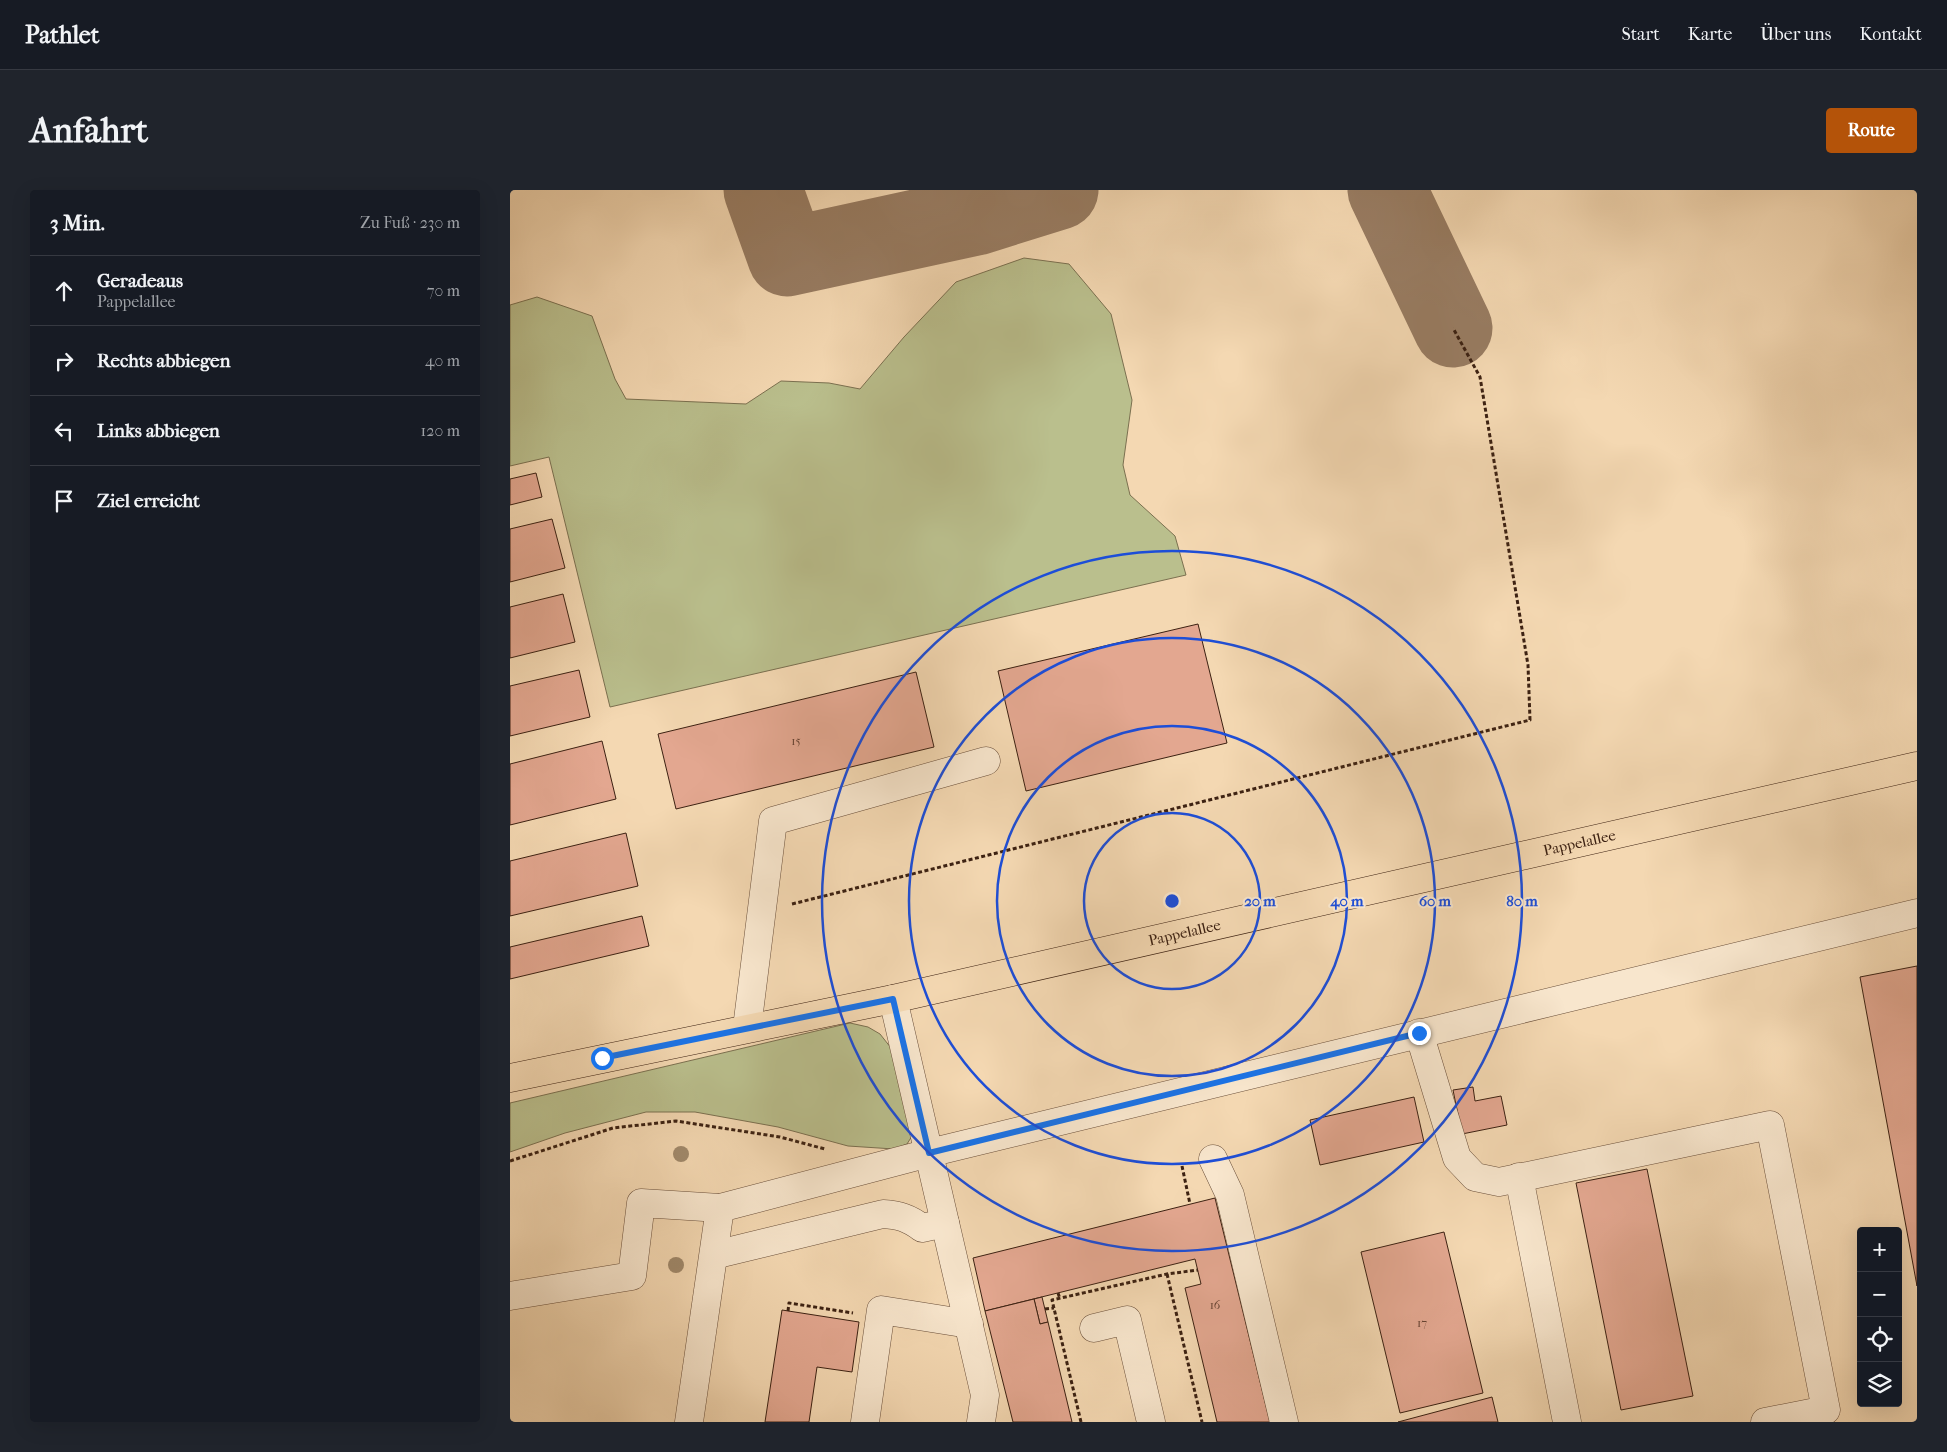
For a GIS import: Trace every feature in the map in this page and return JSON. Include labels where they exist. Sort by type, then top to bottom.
[{"type":"main road","name":"Pappelallee","points":[[510,1078],[893,999],[1917,766]]},
{"type":"lane","points":[[747,1028],[773,821],[986,761]]},
{"type":"lane","points":[[510,1296],[632,1276],[641,1203],[720,1208],[929,1153],[1917,913]]},
{"type":"lane","points":[[893,999],[985,1395],[981,1422]]},
{"type":"lane","points":[[1419,1033],[1457,1158],[1475,1177],[1499,1182],[1770,1125],[1826,1410],[1765,1422]]},
{"type":"lane","points":[[1214,1159],[1230,1194],[1284,1422]]},
{"type":"lane","points":[[1519,1177],[1567,1422]]},
{"type":"lane","points":[[689,1422],[720,1208]]},
{"type":"lane","points":[[714,1255],[883,1214],[900,1215],[912,1220],[922,1228],[945,1222]]},
{"type":"lane","points":[[865,1422],[881,1310],[969,1324]]},
{"type":"lane","points":[[1094,1328],[1127,1320],[1151,1422]]},
{"type":"path","points":[[762,911],[1530,720],[1528,665],[1480,377],[1453,328]]},
{"type":"path","points":[[510,1161],[613,1128],[676,1121],[780,1137],[831,1151],[843,1175]]},
{"type":"path","points":[[1182,1166],[1190,1204]]},
{"type":"path","points":[[1167,1274],[1202,1422]]},
{"type":"path","points":[[1058,1293],[1060,1299]]},
{"type":"path","points":[[788,1311],[789,1303],[861,1314],[881,1310]]},
{"type":"path","points":[[1045,1310],[1054,1308]]},
{"type":"green space","points":[[1024,258],[1069,264],[1111,314],[1132,400],[1123,465],[1130,495],[1175,536],[1186,575],[610,707],[549,457],[510,466],[510,305],[537,297],[592,316],[615,379],[626,399],[746,404],[781,381],[829,383],[860,389],[904,337],[956,282]]},
{"type":"green space","points":[[850,1023],[868,1027],[880,1034],[895,1053],[912,1136],[907,1144],[894,1149],[848,1146],[778,1127],[695,1112],[646,1112],[565,1133],[510,1152],[510,1103]]},
{"type":"building","points":[[536,473],[542,497],[510,505],[510,479]]},
{"type":"building","points":[[552,519],[565,568],[510,582],[510,529]]},
{"type":"building","points":[[563,594],[575,642],[510,658],[510,607]]},
{"type":"building","points":[[1198,624],[1227,743],[1026,791],[998,671]]},
{"type":"building","points":[[579,670],[590,717],[510,736],[510,686]]},
{"type":"building","points":[[916,672],[934,747],[676,809],[658,734]]},
{"type":"building","points":[[602,741],[616,799],[510,825],[510,764]]},
{"type":"building","points":[[626,833],[638,886],[510,916],[510,861]]},
{"type":"building","points":[[642,916],[649,946],[510,979],[510,947]]},
{"type":"building","points":[[1917,966],[1917,1286],[1860,977]]},
{"type":"building","points":[[1473,1087],[1475,1101],[1501,1096],[1507,1125],[1462,1134],[1453,1090]]},
{"type":"building","points":[[1414,1097],[1424,1142],[1320,1165],[1310,1120]]},
{"type":"building","points":[[1647,1169],[1693,1396],[1621,1410],[1576,1183]]},
{"type":"building","points":[[1215,1198],[1270,1422],[1217,1422],[1185,1288],[1201,1284],[1195,1259],[985,1311],[973,1258]]},
{"type":"building","points":[[1444,1232],[1483,1393],[1400,1413],[1361,1252]]},
{"type":"building","points":[[1042,1297],[1048,1322],[1040,1324],[1034,1299]]},
{"type":"building","points":[[1034,1299],[1040,1324],[1048,1322],[1072,1422],[1013,1422],[985,1311]]},
{"type":"building","points":[[782,1310],[859,1322],[852,1372],[817,1367],[809,1422],[765,1422]]},
{"type":"building","points":[[1492,1397],[1498,1422],[1398,1422]]},
{"type":"taxiway","points":[[763,190],[787,257],[976,216],[1059,190]]},
{"type":"taxiway","points":[[1387,190],[1453,328]]},
{"type":"route","points":[[602,1058],[893,999],[929,1153],[1419,1033]]}]
